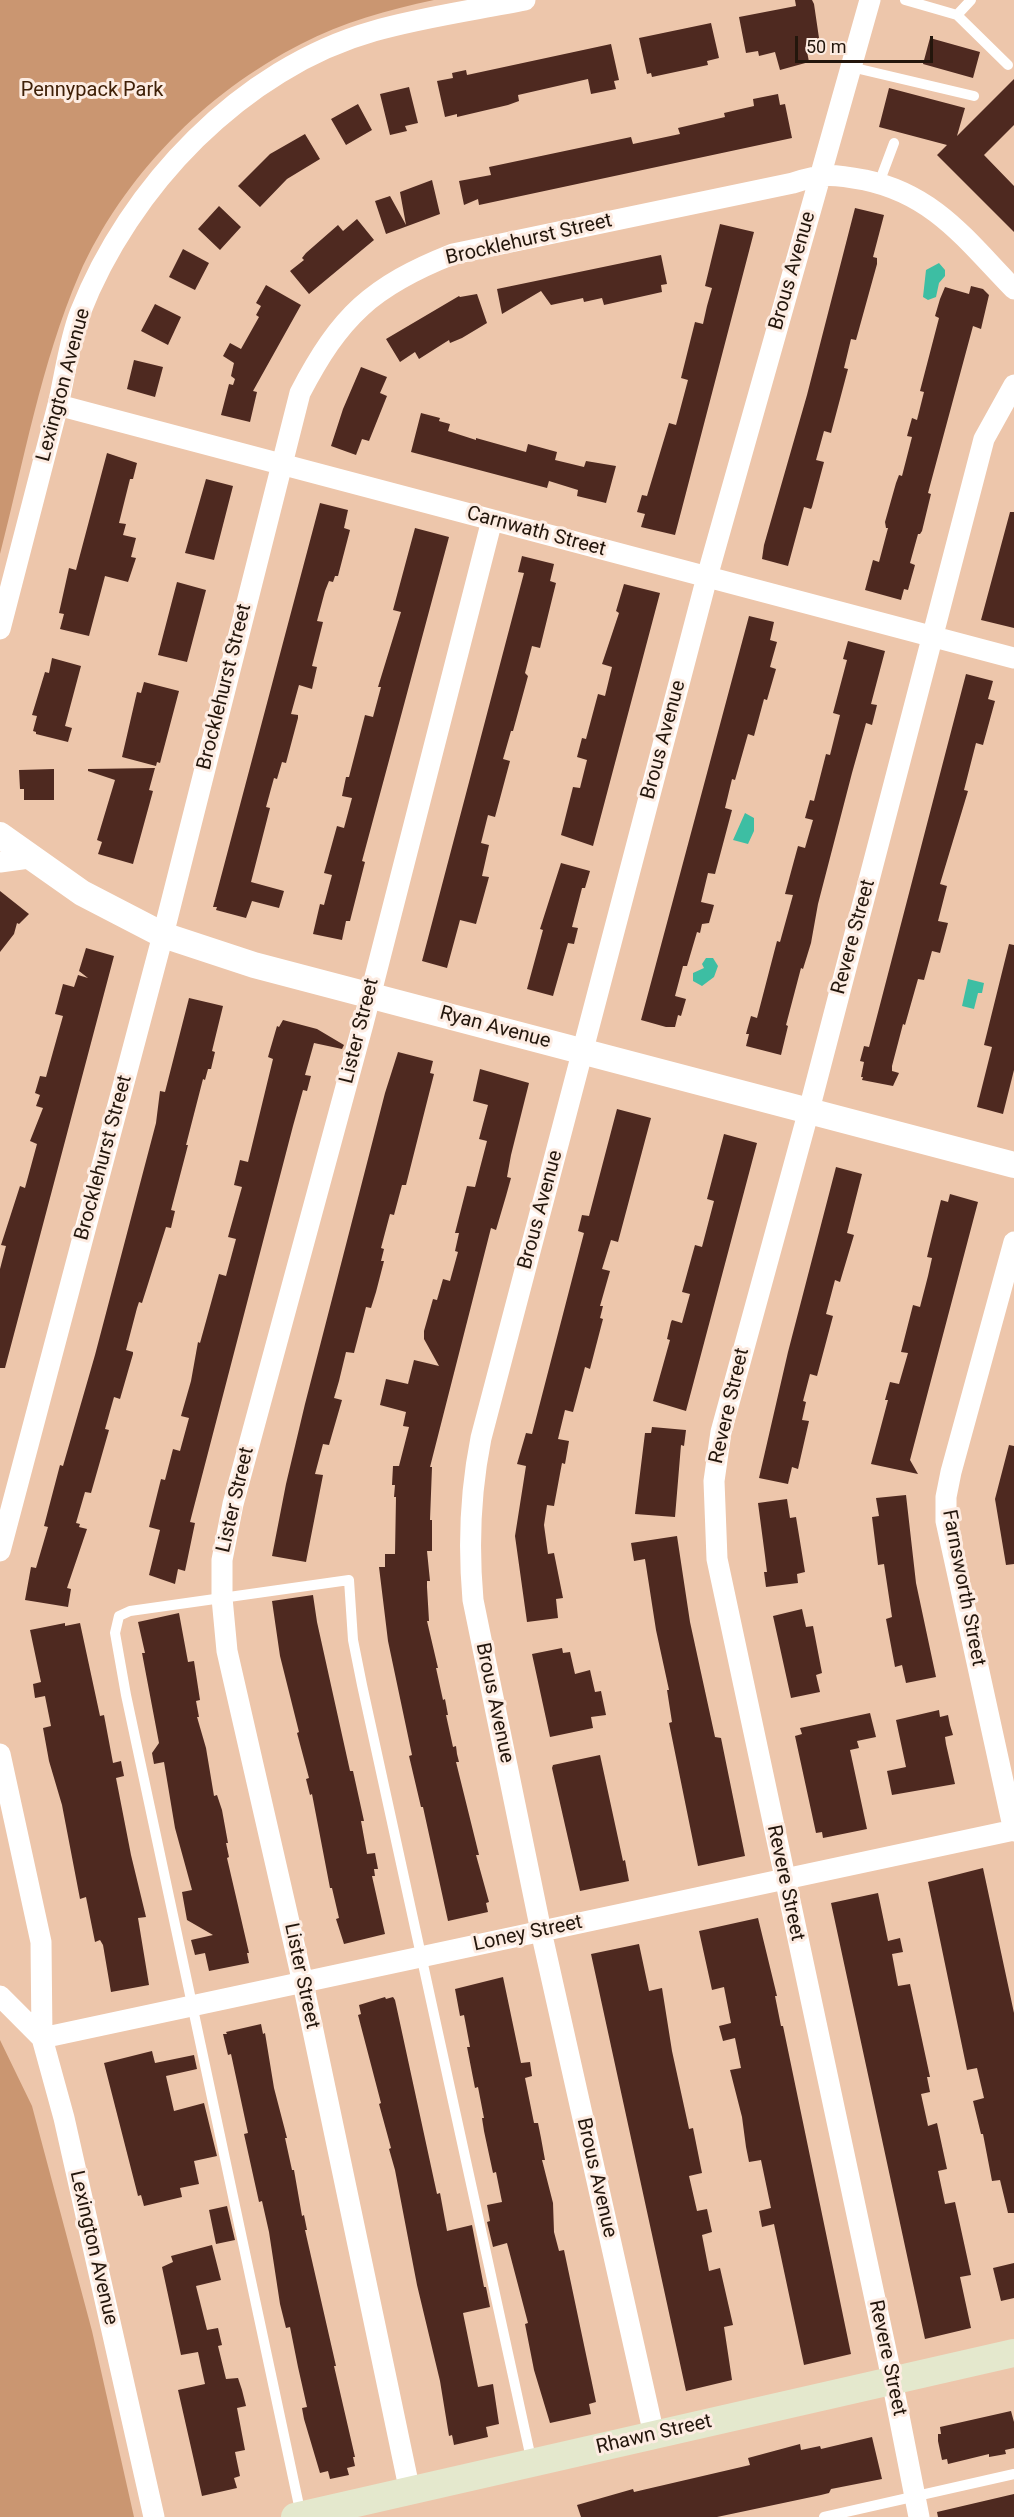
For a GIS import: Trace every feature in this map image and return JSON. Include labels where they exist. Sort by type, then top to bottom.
[{"type":"main road","name":"Rhawn Street","points":[[298,2516],[1014,2354]]},
{"type":"street","name":"Lexington Avenue","points":[[0,629],[80,314],[117,238],[150,190],[205,130],[255,88],[325,50],[374,31],[525,0]]},
{"type":"street","name":"Brous Avenue","points":[[654,2435],[541,1931],[473,1600],[469,1551],[471,1505],[481,1438],[707,577],[870,0]]},
{"type":"street","points":[[820,174],[841,175],[879,183],[914,197],[935,210],[1014,289]]},
{"type":"street","name":"Brocklehurst Street","points":[[0,1551],[163,935],[300,393],[320,355],[347,319],[382,288],[415,269],[453,254],[793,183],[820,174]]},
{"type":"street","name":"Revere Street","points":[[917,2507],[893,2381],[717,1559],[714,1481],[721,1432],[809,1110],[984,439],[1014,385]]},
{"type":"street","name":"Carnwath Street","points":[[58,405],[1014,658]]},
{"type":"street","name":"Lister Street","points":[[410,2492],[303,1983],[227,1651],[222,1598],[222,1560],[233,1503],[369,995],[492,520]]},
{"type":"street","name":"Ryan Avenue","points":[[0,835],[29,858],[82,893],[163,935],[254,965],[1014,1165]]},
{"type":"street","points":[[0,862],[29,858]]},
{"type":"street","name":"Farnsworth Street","points":[[1014,1242],[951,1472],[946,1505],[946,1521],[1014,1830]]},
{"type":"street","points":[[0,1754],[40,1942],[42,2038]]},
{"type":"street","name":"Loney Street","points":[[42,2038],[1014,1830]]},
{"type":"street","name":"Lexington Avenue","points":[[0,1996],[42,2038],[64,2118],[154,2517]]},
{"type":"lane","points":[[905,0],[957,15],[1008,65]]},
{"type":"lane","points":[[957,15],[970,0]]},
{"type":"lane","points":[[851,67],[974,96]]},
{"type":"lane","points":[[879,183],[894,143]]},
{"type":"lane","points":[[298,2516],[126,1695],[115,1633],[119,1616],[130,1611],[349,1580],[353,1640],[420,1958],[532,2463]]},
{"type":"lane","points":[[824,2517],[917,2507],[1014,2474]]},
{"type":"green space","name":"Pennypack Park","points":[[0,0],[434,0],[333,29],[266,64],[232,87],[200,113],[143,171],[97,239],[66,308],[34,413],[0,554]]},
{"type":"green space","points":[[0,2040],[32,2106],[92,2331],[134,2517],[0,2517]]},
{"type":"water","points":[[939,263],[945,270],[945,276],[939,283],[936,297],[928,300],[923,297],[926,270]]},
{"type":"water","points":[[745,813],[754,818],[754,831],[748,844],[733,840]]},
{"type":"water","points":[[706,958],[713,958],[718,966],[714,977],[702,986],[693,981],[693,973],[704,968],[702,964]]},
{"type":"water","points":[[968,979],[984,983],[982,993],[978,993],[974,1009],[962,1006]]},
{"type":"building","points":[[795,0],[812,0],[814,4],[819,38],[814,39],[815,45],[806,46],[809,62],[780,70],[775,52],[759,56],[758,51],[746,53],[739,17],[796,6]]},
{"type":"building","points":[[711,23],[719,58],[707,61],[708,65],[652,77],[651,73],[647,74],[639,38]]},
{"type":"building","points":[[930,38],[980,52],[973,78],[923,64]]},
{"type":"building","points":[[611,44],[619,80],[614,81],[616,89],[591,94],[588,79],[518,95],[519,101],[508,105],[457,117],[457,114],[445,117],[437,81],[453,78],[452,73],[466,70],[467,75]]},
{"type":"building","points":[[1014,79],[1014,125],[984,155],[1014,186],[1014,232],[937,155],[947,145],[879,127],[889,88],[965,108],[957,136]]},
{"type":"building","points":[[409,87],[418,123],[405,126],[407,131],[390,135],[380,94]]},
{"type":"building","points":[[778,94],[780,105],[785,104],[792,138],[479,205],[478,199],[464,205],[459,181],[491,175],[489,167],[631,137],[633,144],[680,134],[678,128],[725,117],[724,113],[754,106],[753,99]]},
{"type":"building","points":[[358,104],[372,130],[346,145],[331,119]]},
{"type":"building","points":[[305,134],[320,159],[287,179],[260,207],[238,186],[270,154]]},
{"type":"building","points":[[432,180],[440,214],[386,234],[375,201],[390,196],[406,225],[400,192]]},
{"type":"building","points":[[219,206],[241,227],[220,250],[198,229]]},
{"type":"building","points":[[855,208],[884,215],[873,257],[877,258],[877,264],[856,340],[851,339],[844,368],[848,369],[831,433],[824,431],[816,460],[824,462],[812,507],[811,509],[804,507],[788,566],[762,559],[764,545],[807,395]]},
{"type":"building","points":[[357,219],[374,240],[309,294],[290,271],[304,260],[302,258],[306,253],[338,225],[343,231]]},
{"type":"building","points":[[720,224],[754,232],[675,535],[641,527],[645,514],[637,512],[642,495],[647,496],[669,423],[676,425],[688,380],[681,378],[695,322],[703,324],[712,288],[705,286]]},
{"type":"building","points":[[183,249],[209,263],[195,290],[169,277]]},
{"type":"building","points":[[661,255],[667,284],[661,285],[662,292],[604,305],[602,298],[584,302],[583,298],[551,305],[541,291],[502,314],[497,289]]},
{"type":"building","points":[[266,285],[301,305],[253,391],[257,392],[250,422],[221,415],[229,384],[233,385],[235,379],[231,376],[234,363],[223,356],[230,343],[241,349],[259,317],[256,315],[261,306],[256,303]]},
{"type":"building","points":[[971,286],[983,289],[989,295],[981,329],[973,326],[928,493],[931,494],[922,531],[918,534],[910,563],[915,565],[908,590],[904,589],[901,600],[865,590],[873,560],[879,562],[888,528],[885,522],[896,483],[899,475],[902,476],[912,437],[907,436],[912,418],[917,420],[924,392],[920,391],[939,318],[935,316],[940,299],[945,287],[969,294]]},
{"type":"building","points":[[477,294],[487,323],[462,338],[450,343],[449,340],[419,359],[415,352],[400,362],[386,339],[459,296]]},
{"type":"building","points":[[155,304],[181,317],[168,345],[141,331]]},
{"type":"building","points":[[134,360],[163,367],[155,397],[127,389]]},
{"type":"building","points":[[361,367],[387,377],[380,393],[387,396],[369,441],[362,439],[356,455],[331,446],[343,409]]},
{"type":"building","points":[[421,413],[440,418],[439,421],[450,424],[448,431],[476,440],[476,438],[526,452],[528,444],[557,452],[555,460],[584,467],[586,461],[616,466],[606,503],[577,496],[578,490],[549,481],[547,488],[411,452]]},
{"type":"building","points":[[107,453],[137,463],[133,479],[130,479],[119,523],[126,524],[123,535],[136,538],[131,557],[136,558],[128,582],[105,576],[89,636],[60,629],[64,614],[59,613],[69,568],[76,570]]},
{"type":"building","points":[[206,479],[233,486],[214,560],[185,553]]},
{"type":"building","points":[[320,503],[348,510],[344,528],[350,530],[338,576],[335,576],[333,582],[329,581],[325,591],[317,621],[323,622],[312,666],[317,667],[312,689],[299,685],[291,714],[298,715],[298,718],[286,763],[282,762],[277,779],[274,778],[266,807],[270,808],[251,882],[284,891],[279,908],[252,901],[246,918],[216,910],[217,907],[213,907]]},
{"type":"building","points":[[1010,512],[1014,512],[1014,628],[981,620]]},
{"type":"building","points":[[415,528],[449,537],[362,861],[365,862],[350,921],[346,921],[342,940],[313,934],[320,904],[324,905],[332,875],[324,873],[337,826],[344,828],[352,798],[342,796],[346,777],[349,777],[365,715],[373,717],[381,687],[378,687],[401,612],[393,610]]},
{"type":"building","points":[[522,556],[554,564],[550,581],[556,583],[540,648],[532,646],[525,673],[528,676],[503,759],[510,761],[495,817],[488,815],[481,843],[489,845],[482,876],[489,877],[476,924],[460,920],[447,968],[422,961],[524,573],[518,572]]},
{"type":"building","points":[[177,582],[206,590],[187,662],[158,655]]},
{"type":"building","points":[[624,584],[660,593],[593,846],[561,835],[573,787],[580,788],[587,760],[577,757],[582,738],[586,739],[598,694],[605,696],[612,667],[602,664],[619,613],[616,611]]},
{"type":"building","points":[[749,616],[774,622],[770,640],[777,642],[770,667],[776,669],[767,700],[764,699],[754,736],[748,734],[735,780],[732,779],[725,808],[732,810],[715,874],[708,873],[701,902],[714,905],[709,923],[702,924],[700,933],[697,932],[687,966],[683,966],[675,996],[686,999],[681,1016],[678,1015],[675,1027],[666,1027],[641,1020]]},
{"type":"building","points":[[848,641],[885,651],[871,704],[877,705],[872,725],[866,723],[852,773],[818,904],[811,943],[803,969],[801,968],[786,1025],[788,1026],[781,1055],[746,1046],[749,1034],[746,1034],[751,1016],[757,1018],[777,941],[780,942],[793,895],[785,894],[798,846],[805,848],[813,820],[805,818],[810,800],[814,801],[826,754],[830,755],[840,715],[833,713],[847,660],[843,659]]},
{"type":"building","points":[[52,658],[81,666],[65,726],[72,728],[68,742],[36,734],[33,731],[37,716],[32,715],[45,672],[49,673]]},
{"type":"building","points":[[966,674],[993,681],[988,699],[995,701],[983,745],[976,743],[964,790],[968,791],[940,884],[947,886],[938,921],[948,923],[940,953],[932,951],[924,980],[918,979],[892,1066],[892,1071],[899,1073],[893,1086],[862,1080],[864,1062],[860,1061],[864,1046],[869,1047]]},
{"type":"building","points":[[144,682],[179,691],[160,763],[157,762],[156,766],[122,757],[137,692],[141,693]]},
{"type":"building","points":[[155,768],[149,790],[153,791],[133,864],[98,854],[102,842],[97,840],[115,780],[88,771],[88,769]]},
{"type":"building","points":[[54,769],[54,800],[24,800],[24,789],[20,789],[19,770]]},
{"type":"building","points":[[561,863],[590,871],[585,888],[582,888],[572,927],[578,928],[574,944],[568,943],[553,996],[527,989],[543,930],[540,929]]},
{"type":"building","points":[[0,891],[29,914],[19,924],[17,923],[14,934],[0,952]]},
{"type":"building","points":[[1009,944],[1014,945],[1014,1070],[1003,1114],[977,1107],[992,1047],[984,1045]]},
{"type":"building","points":[[86,948],[114,956],[5,1368],[0,1368],[0,1269],[6,1246],[1,1245],[20,1186],[25,1188],[37,1144],[30,1141],[43,1108],[36,1106],[40,1095],[35,1093],[40,1076],[46,1077],[63,1016],[55,1014],[63,984],[74,987],[78,975],[88,978],[79,971]]},
{"type":"building","points":[[189,998],[223,1006],[212,1051],[215,1052],[211,1069],[208,1069],[205,1080],[203,1079],[186,1145],[188,1145],[171,1210],[175,1211],[171,1228],[166,1227],[142,1303],[139,1302],[137,1308],[126,1350],[133,1354],[120,1399],[114,1397],[105,1429],[109,1430],[91,1493],[85,1492],[76,1523],[80,1524],[79,1527],[87,1529],[67,1588],[71,1589],[68,1607],[25,1600],[31,1567],[36,1568],[48,1527],[44,1526],[60,1465],[63,1466],[95,1355],[156,1123],[160,1091],[165,1092]]},
{"type":"building","points":[[283,1020],[317,1029],[344,1045],[342,1049],[314,1043],[305,1075],[311,1076],[307,1091],[303,1090],[293,1126],[190,1522],[195,1523],[185,1571],[178,1569],[175,1584],[149,1575],[160,1530],[149,1527],[161,1479],[165,1480],[173,1449],[180,1451],[189,1418],[181,1416],[191,1381],[198,1342],[200,1343],[219,1274],[226,1276],[236,1239],[228,1237],[242,1187],[234,1185],[240,1160],[248,1162],[273,1059],[268,1057],[277,1026],[279,1027]]},
{"type":"building","points":[[398,1052],[433,1061],[430,1073],[434,1074],[406,1185],[402,1185],[394,1215],[390,1214],[381,1248],[384,1249],[381,1261],[384,1261],[371,1308],[366,1307],[354,1353],[346,1352],[334,1398],[342,1400],[329,1445],[323,1444],[315,1474],[323,1475],[306,1562],[272,1556],[305,1404],[385,1093]]},
{"type":"building","points":[[480,1069],[529,1083],[511,1155],[507,1177],[511,1178],[496,1230],[491,1228],[430,1467],[432,1467],[430,1520],[432,1520],[432,1551],[427,1551],[430,1581],[427,1581],[429,1621],[427,1621],[443,1700],[445,1699],[453,1747],[456,1746],[459,1762],[456,1762],[479,1855],[476,1855],[489,1902],[486,1903],[488,1912],[448,1921],[423,1807],[421,1807],[409,1756],[412,1755],[388,1641],[379,1567],[385,1567],[385,1554],[395,1554],[396,1497],[394,1497],[395,1485],[392,1485],[393,1466],[399,1466],[409,1427],[403,1426],[406,1412],[380,1405],[386,1379],[408,1384],[414,1360],[439,1366],[424,1339],[424,1331],[433,1299],[437,1300],[443,1279],[450,1281],[458,1252],[455,1251],[459,1233],[455,1233],[467,1186],[475,1187],[487,1141],[479,1139],[488,1105],[473,1101]]},
{"type":"building","points":[[617,1109],[651,1118],[618,1242],[611,1240],[602,1269],[610,1271],[600,1306],[603,1306],[600,1318],[603,1319],[590,1369],[585,1367],[573,1412],[565,1410],[558,1439],[569,1441],[565,1464],[562,1463],[554,1506],[547,1505],[544,1525],[548,1554],[554,1553],[563,1598],[556,1599],[558,1618],[527,1622],[515,1536],[526,1466],[517,1464],[526,1433],[532,1434],[584,1233],[578,1231],[582,1215],[589,1216]]},
{"type":"building","points":[[724,1134],[757,1143],[686,1411],[653,1401],[670,1340],[667,1339],[671,1322],[672,1320],[682,1323],[690,1294],[682,1292],[695,1245],[702,1247],[714,1201],[707,1199]]},
{"type":"building","points":[[836,1167],[862,1174],[847,1233],[854,1235],[840,1282],[835,1280],[826,1314],[833,1316],[817,1376],[810,1374],[803,1401],[806,1402],[802,1420],[809,1421],[798,1469],[792,1467],[788,1484],[759,1478],[788,1352]]},
{"type":"building","points":[[950,1194],[978,1202],[910,1460],[918,1474],[871,1464],[888,1400],[885,1400],[890,1382],[899,1384],[908,1353],[901,1352],[913,1305],[920,1307],[932,1258],[927,1257],[941,1200],[948,1202]]},
{"type":"building","points":[[652,1427],[686,1430],[684,1446],[681,1445],[675,1517],[635,1514],[645,1433],[651,1433]]},
{"type":"building","points":[[1009,1445],[1014,1446],[1014,1564],[1006,1565],[995,1499]]},
{"type":"building","points":[[906,1495],[916,1583],[936,1677],[906,1683],[902,1665],[895,1667],[886,1619],[892,1617],[884,1564],[878,1565],[872,1517],[879,1516],[876,1498]]},
{"type":"building","points":[[787,1499],[790,1518],[796,1517],[805,1572],[797,1574],[798,1583],[766,1587],[764,1572],[767,1572],[758,1503]]},
{"type":"building","points":[[677,1536],[690,1622],[715,1737],[721,1738],[745,1856],[698,1866],[669,1723],[672,1722],[667,1690],[669,1690],[656,1630],[645,1559],[634,1561],[631,1543]]},
{"type":"building","points":[[313,1595],[350,1771],[353,1771],[364,1821],[361,1821],[367,1854],[375,1853],[378,1869],[374,1869],[375,1876],[372,1876],[385,1934],[344,1944],[336,1919],[339,1918],[332,1888],[330,1888],[312,1794],[310,1795],[306,1779],[309,1778],[280,1656],[272,1601]]},
{"type":"building","points":[[802,1609],[806,1627],[813,1626],[822,1673],[816,1675],[820,1692],[791,1698],[773,1616]]},
{"type":"building","points":[[179,1613],[188,1662],[194,1661],[200,1700],[196,1701],[199,1717],[197,1717],[206,1748],[214,1796],[217,1795],[222,1810],[228,1843],[226,1843],[229,1857],[227,1858],[249,1953],[247,1953],[249,1963],[209,1971],[205,1953],[195,1955],[191,1940],[213,1935],[187,1920],[182,1892],[192,1890],[175,1828],[164,1762],[154,1764],[152,1753],[159,1743],[138,1622]]},
{"type":"building","points":[[65,1623],[65,1626],[80,1623],[100,1716],[104,1715],[113,1763],[121,1761],[124,1776],[116,1778],[146,1917],[138,1918],[149,1985],[111,1992],[103,1945],[100,1940],[95,1942],[86,1897],[80,1899],[62,1805],[49,1761],[43,1728],[51,1726],[45,1696],[35,1698],[33,1684],[41,1682],[30,1630]]},
{"type":"building","points":[[562,1648],[563,1653],[570,1652],[575,1674],[590,1670],[595,1692],[601,1691],[606,1715],[591,1717],[593,1728],[550,1737],[532,1654]]},
{"type":"building","points":[[939,1710],[940,1717],[948,1715],[953,1735],[945,1737],[955,1784],[892,1795],[887,1771],[906,1767],[896,1720]]},
{"type":"building","points":[[870,1713],[876,1737],[857,1741],[859,1748],[850,1750],[867,1829],[823,1838],[822,1832],[816,1833],[795,1736],[802,1734],[800,1728]]},
{"type":"building","points":[[600,1755],[629,1881],[580,1891],[552,1768],[553,1765]]},
{"type":"building","points":[[983,1868],[1014,2013],[1014,2213],[1008,2213],[1000,2180],[992,2181],[983,2134],[981,2134],[973,2101],[984,2098],[977,2068],[967,2070],[928,1882]]},
{"type":"building","points":[[878,1893],[888,1941],[900,1938],[903,1952],[892,1954],[898,1986],[910,1984],[930,2077],[927,2077],[930,2092],[921,2094],[928,2126],[937,2123],[947,2169],[938,2171],[945,2204],[955,2202],[971,2275],[960,2277],[971,2328],[925,2339],[831,1903]]},
{"type":"building","points":[[758,1918],[777,1996],[775,1996],[781,2026],[783,2026],[851,2354],[804,2365],[774,2224],[762,2227],[759,2211],[771,2208],[761,2160],[749,2162],[742,2117],[730,2070],[741,2068],[735,2038],[723,2041],[719,2026],[731,2023],[724,1987],[712,1990],[699,1931]]},
{"type":"building","points":[[639,1944],[649,1991],[662,1988],[672,2051],[689,2129],[693,2128],[702,2173],[689,2176],[697,2211],[707,2209],[712,2232],[702,2235],[709,2271],[720,2268],[733,2325],[724,2327],[732,2380],[686,2391],[591,1954]]},
{"type":"building","points":[[503,1977],[521,2063],[530,2062],[532,2076],[525,2078],[534,2123],[538,2123],[541,2138],[545,2160],[542,2160],[553,2203],[554,2232],[559,2251],[564,2250],[596,2402],[589,2404],[591,2414],[550,2423],[534,2370],[525,2324],[528,2323],[507,2243],[493,2247],[487,2222],[490,2221],[487,2205],[502,2202],[484,2131],[478,2087],[475,2088],[467,2047],[470,2047],[464,2015],[460,2016],[455,1989]]},
{"type":"building","points":[[385,1997],[386,1999],[393,1997],[395,2000],[447,2231],[472,2225],[490,2307],[463,2313],[478,2387],[493,2384],[499,2424],[486,2427],[488,2437],[454,2445],[452,2435],[449,2436],[440,2381],[417,2285],[389,2149],[391,2148],[379,2104],[381,2103],[358,2015],[361,2014],[359,2005]]},
{"type":"building","points":[[261,2024],[263,2034],[265,2033],[274,2088],[287,2138],[285,2138],[292,2170],[294,2170],[302,2216],[304,2215],[307,2230],[305,2230],[355,2457],[353,2457],[355,2466],[347,2468],[349,2475],[330,2479],[328,2471],[320,2473],[304,2419],[302,2408],[307,2407],[290,2327],[286,2328],[280,2304],[269,2232],[262,2201],[259,2202],[244,2134],[248,2133],[231,2054],[228,2055],[223,2034]]},
{"type":"building","points":[[152,2051],[155,2063],[194,2055],[197,2069],[166,2076],[174,2111],[204,2103],[217,2156],[194,2161],[199,2184],[180,2188],[182,2197],[144,2206],[141,2195],[138,2196],[104,2063]]},
{"type":"building","points":[[227,2206],[235,2240],[216,2244],[209,2210]]},
{"type":"building","points":[[212,2245],[221,2280],[196,2286],[207,2330],[218,2328],[222,2345],[218,2346],[226,2379],[238,2378],[242,2390],[246,2406],[237,2408],[245,2450],[235,2452],[240,2476],[234,2478],[237,2488],[202,2496],[178,2390],[205,2384],[198,2352],[181,2355],[162,2267],[173,2262],[171,2256]]},
{"type":"building","points":[[1014,2263],[1014,2298],[1001,2301],[993,2268]]},
{"type":"building","points":[[1011,2411],[1014,2422],[1014,2448],[1005,2450],[1006,2454],[989,2457],[989,2454],[948,2464],[947,2459],[942,2460],[938,2441],[938,2434],[941,2434],[940,2427]]},
{"type":"building","points":[[872,2437],[882,2479],[831,2489],[829,2493],[821,2495],[717,2517],[581,2517],[577,2505],[633,2489],[634,2492],[750,2465],[748,2458],[800,2444],[801,2450],[820,2446],[821,2449]]},
{"type":"building","points":[[1014,2494],[1014,2517],[938,2517],[937,2512]]}]
